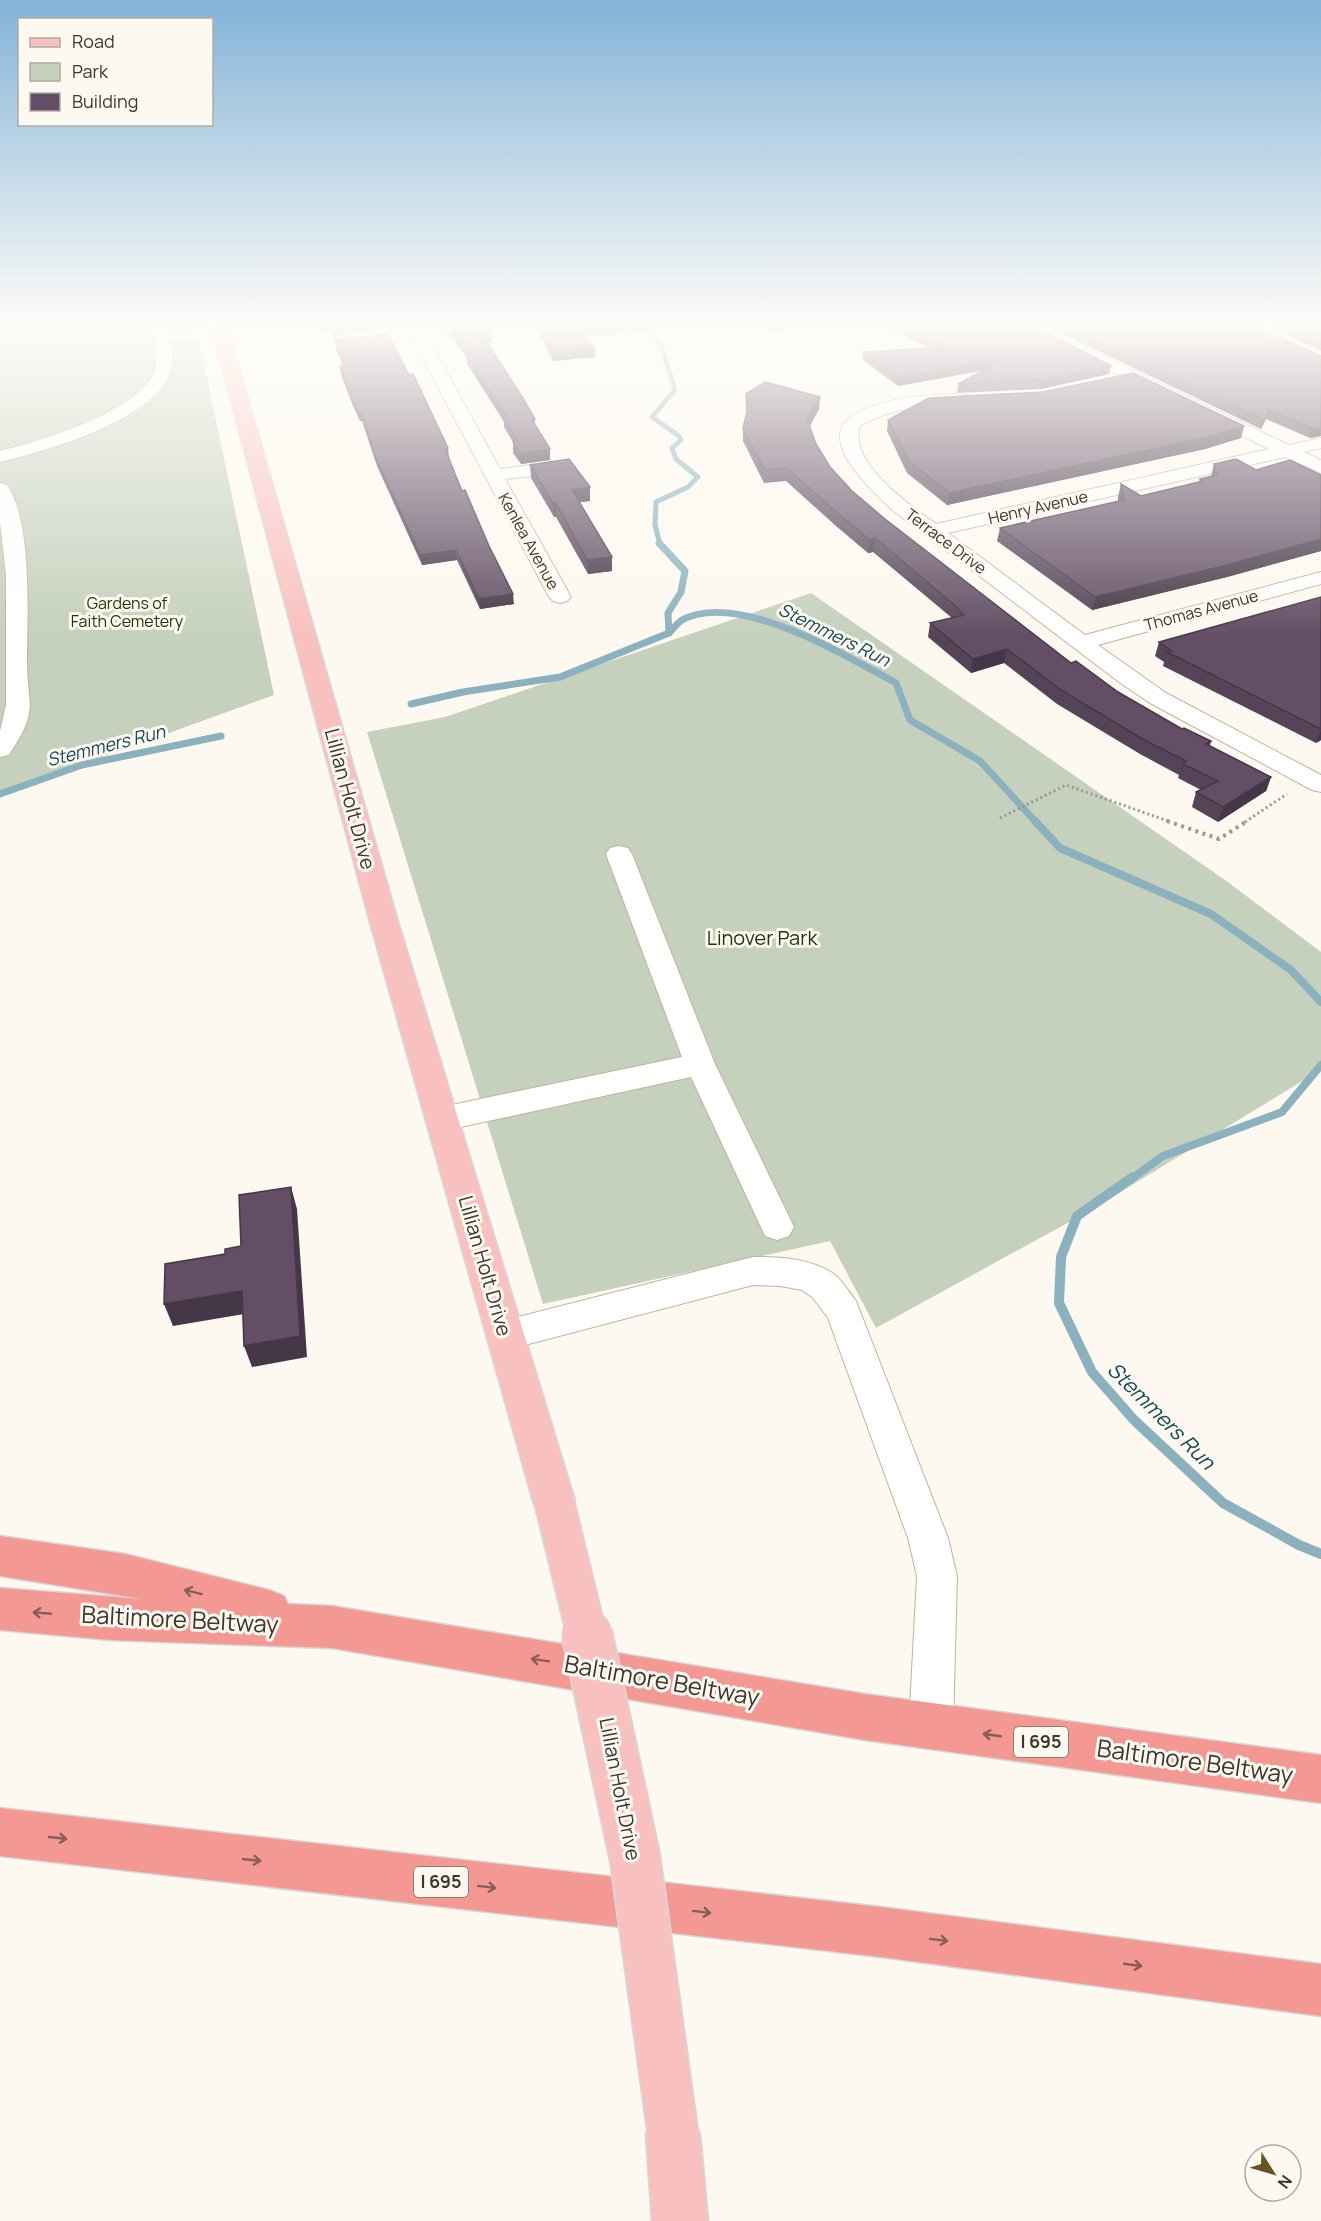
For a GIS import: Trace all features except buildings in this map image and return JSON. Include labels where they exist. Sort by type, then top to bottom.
[{"type":"highway","points":[[0,1556],[125,1574],[332,1627]]},
{"type":"highway","name":"Baltimore Beltway","points":[[0,1610],[111,1619],[332,1627],[931,1727],[1321,1779]]},
{"type":"highway","name":"I 695","points":[[0,1832],[881,1932],[1321,1990]]},
{"type":"main road","name":"Lillian Holt Drive","points":[[247,430],[384,922],[554,1501],[593,1660],[628,1820],[646,1927],[673,2134],[680,2221]]},
{"type":"street","points":[[0,457],[32,449],[85,430]]},
{"type":"street","name":"Kenlea Avenue","points":[[469,430],[560,597]]},
{"type":"street","name":"Terrace Drive","points":[[848,430],[851,446],[873,480],[931,531],[1158,698],[1316,782]]},
{"type":"street","points":[[1243,430],[1321,467]]},
{"type":"street","name":"Henry Avenue","points":[[931,531],[1321,442]]},
{"type":"street","points":[[494,475],[551,468]]},
{"type":"street","points":[[0,489],[9,513],[12,535],[16,597],[17,717],[9,738],[0,750]]},
{"type":"street","name":"Thomas Avenue","points":[[1082,642],[1321,578]]},
{"type":"street","points":[[619,854],[700,1064],[777,1227]]},
{"type":"street","points":[[442,1119],[700,1064]]},
{"type":"street","points":[[506,1335],[753,1271],[787,1272],[823,1286],[843,1311],[928,1538],[936,1576],[931,1727]]},
{"type":"path","points":[[1000,818],[1066,785],[1219,839],[1316,782]]},
{"type":"green space","name":"Gardens of Faith Cemetery","points":[[0,430],[218,430],[274,695],[0,794]]},
{"type":"green space","name":"Linover Park","points":[[811,593],[1225,880],[1321,952],[1321,1065],[1317,1072],[1091,1210],[876,1328],[830,1241],[543,1304],[367,732],[445,717]]},
{"type":"waterway","points":[[660,544],[655,525],[656,502],[688,487],[698,477],[676,459],[672,448],[681,440],[670,430]]},
{"type":"waterway","points":[[659,543],[685,571],[681,592],[668,613],[669,633]]},
{"type":"waterway","name":"Stemmers Run","points":[[669,633],[682,620],[705,613],[732,613],[791,630],[821,643],[896,683],[910,720],[980,761],[1036,822]]},
{"type":"waterway","name":"Stemmers Run","points":[[411,704],[463,692],[560,677],[669,633]]},
{"type":"waterway","name":"Stemmers Run","points":[[0,794],[82,765],[221,736]]},
{"type":"waterway","name":"Stemmers Run","points":[[1035,821],[1060,848],[1211,914],[1291,970],[1321,1002]]},
{"type":"waterway","name":"Stemmers Run","points":[[1131,1179],[1163,1156],[1282,1112],[1321,1065]]},
{"type":"waterway","name":"Stemmers Run","points":[[1133,1177],[1077,1216],[1061,1257],[1059,1303],[1092,1372],[1134,1420],[1223,1503],[1299,1545],[1321,1554]]}]
